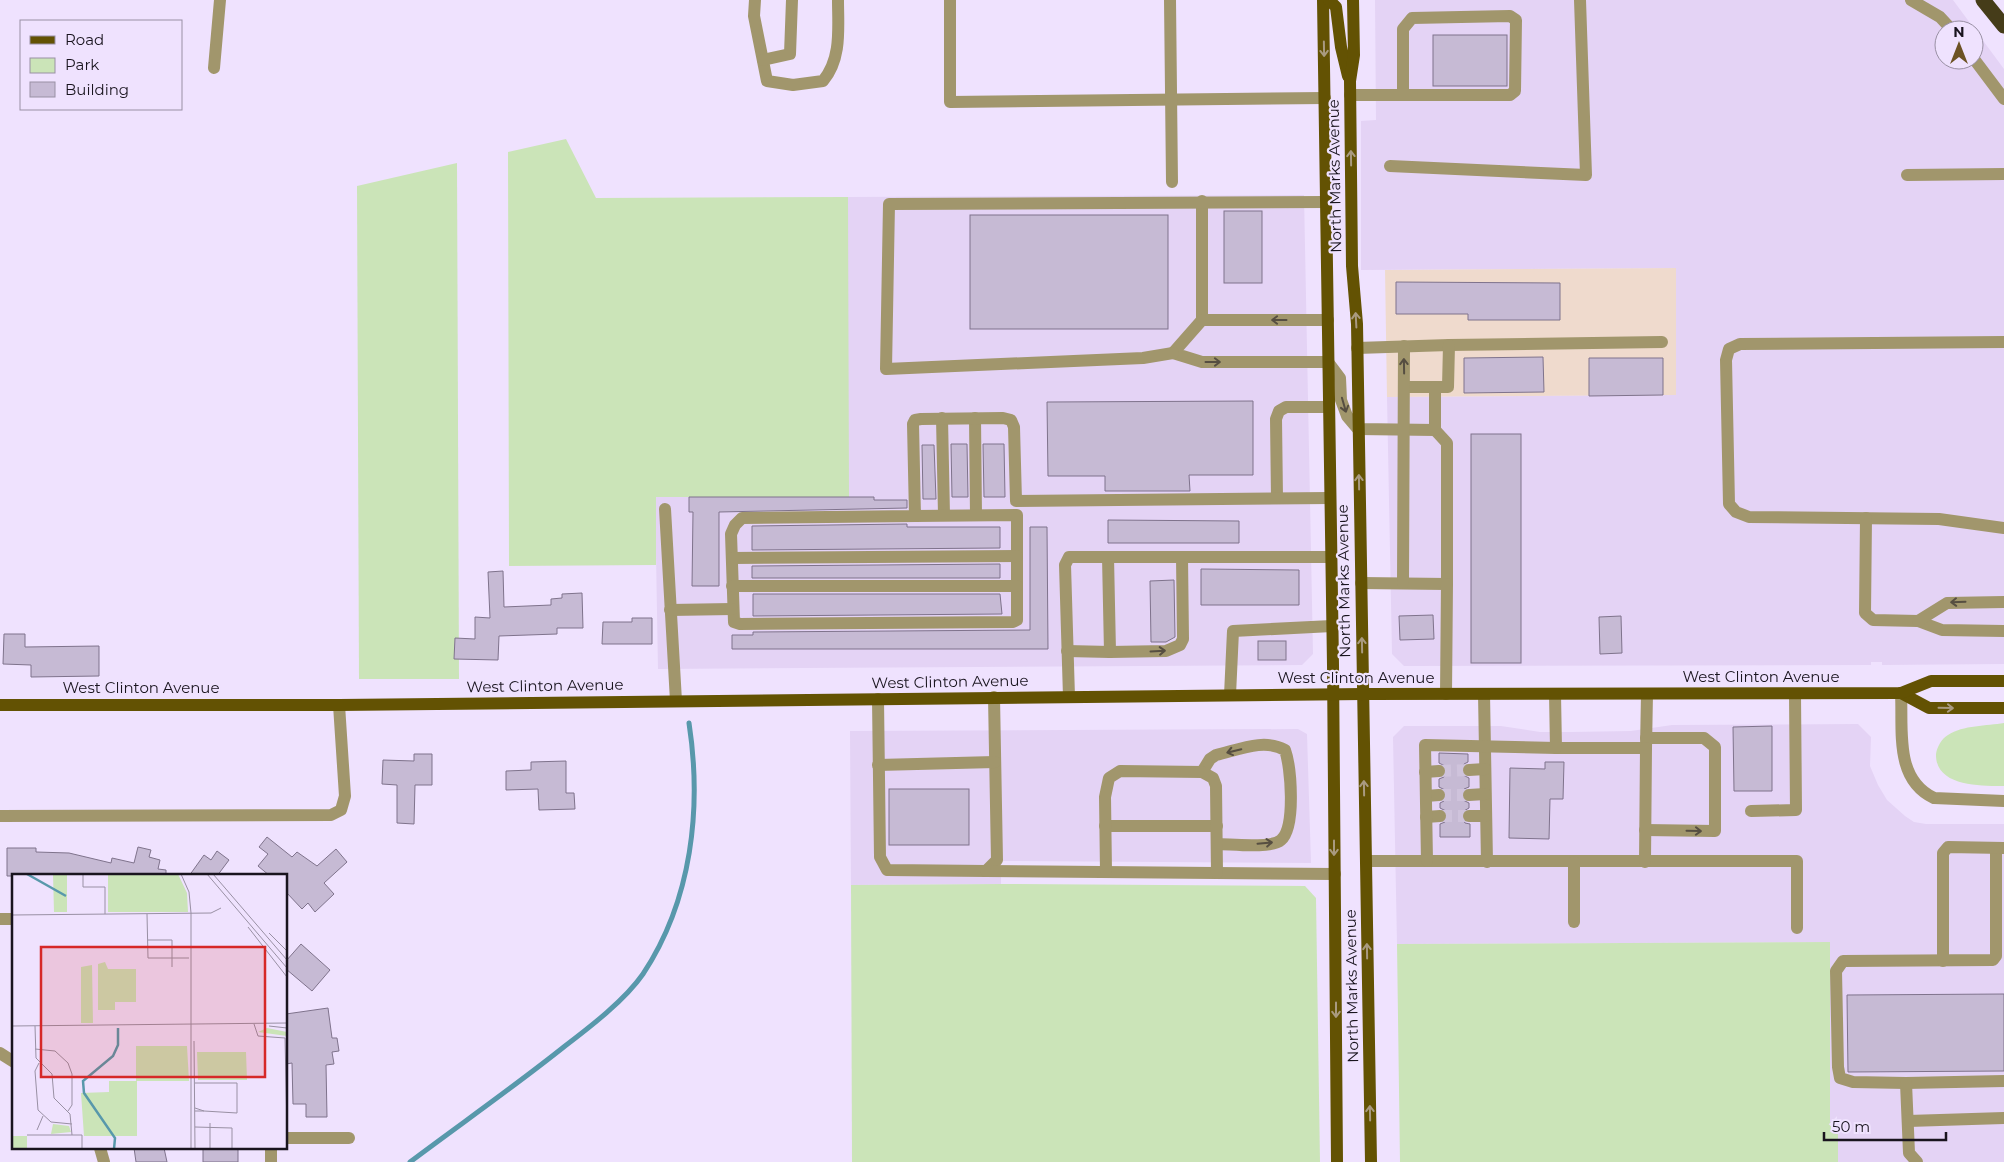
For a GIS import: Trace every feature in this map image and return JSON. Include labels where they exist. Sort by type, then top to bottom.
[{"type":"highway","points":[[1984,0],[2004,26]]},
{"type":"main road","name":"North Marks Avenue","points":[[1323,0],[1333,694],[1336,1162]]},
{"type":"main road","points":[[1329,0],[1336,7],[1341,47],[1350,81]]},
{"type":"main road","name":"North Marks Avenue","points":[[1354,0],[1354,55],[1350,81],[1352,266],[1357,348],[1371,1162]]},
{"type":"main road","name":"West Clinton Avenue","points":[[0,704],[339,705],[1333,694],[1901,693],[1931,680],[2004,681]]},
{"type":"main road","name":"West Clinton Avenue","points":[[1901,693],[1929,708],[2004,708]]},
{"type":"street","points":[[214,68],[220,0]]},
{"type":"street","points":[[755,0],[754,16],[767,81],[793,85],[823,81],[833,69],[837,44],[838,0]]},
{"type":"street","points":[[763,60],[790,54],[792,0]]},
{"type":"street","points":[[950,0],[950,102],[1324,98]]},
{"type":"street","points":[[1170,0],[1172,182]]},
{"type":"street","points":[[1390,166],[1586,175],[1580,0]]},
{"type":"street","points":[[1912,0],[1943,20]]},
{"type":"street","points":[[1350,95],[1403,95],[1510,95],[1515,91],[1516,20],[1510,16],[1412,18],[1403,29],[1403,95]]},
{"type":"street","points":[[1982,70],[2004,99]]},
{"type":"street","points":[[1907,175],[2004,174]]},
{"type":"street","points":[[1173,353],[1202,320],[1202,201]]},
{"type":"street","points":[[1326,202],[1202,201],[889,204],[886,369],[1143,358],[1173,353],[1202,362],[1328,362],[1340,378],[1342,400],[1347,416],[1358,429],[1435,430]]},
{"type":"street","points":[[1202,320],[1328,320]]},
{"type":"street","points":[[1357,348],[1662,342]]},
{"type":"street","points":[[2004,342],[1740,344],[1729,350],[1726,360],[1729,504],[1736,512],[1748,517],[1939,519],[2004,528]]},
{"type":"street","points":[[1404,387],[1448,387],[1449,345]]},
{"type":"street","points":[[1403,583],[1404,346]]},
{"type":"street","points":[[1435,387],[1435,430],[1447,443],[1446,694]]},
{"type":"street","points":[[1277,498],[1276,419],[1279,411],[1286,407],[1329,407]]},
{"type":"street","points":[[915,516],[913,424],[915,420],[920,418],[1003,418],[1012,420],[1014,427],[1016,501],[1018,617],[1013,622],[740,624],[734,622],[732,609],[731,534],[735,525],[742,518],[1016,515]]},
{"type":"street","points":[[942,418],[944,515]]},
{"type":"street","points":[[975,418],[976,515]]},
{"type":"street","points":[[1016,501],[1330,498]]},
{"type":"street","points":[[665,509],[676,701]]},
{"type":"street","points":[[1866,518],[1865,613],[1873,620],[1918,621],[1942,630],[2004,631]]},
{"type":"street","points":[[732,558],[1017,556]]},
{"type":"street","points":[[1108,557],[1110,652]]},
{"type":"street","points":[[1068,651],[1166,651],[1180,645],[1183,638],[1182,557]]},
{"type":"street","points":[[1069,697],[1065,565],[1069,558],[1331,557]]},
{"type":"street","points":[[1360,582],[1447,584]]},
{"type":"street","points":[[732,586],[1017,586]]},
{"type":"street","points":[[1918,621],[1946,603],[2004,602]]},
{"type":"street","points":[[670,610],[732,609]]},
{"type":"street","points":[[1230,695],[1233,631],[1332,626]]},
{"type":"street","points":[[1901,693],[1905,767],[1923,793],[1934,798],[2004,801]]},
{"type":"street","points":[[1484,694],[1487,862]]},
{"type":"street","points":[[1555,694],[1556,748]]},
{"type":"street","points":[[1645,862],[1647,694]]},
{"type":"street","points":[[1751,811],[1796,810],[1795,694]]},
{"type":"street","points":[[986,871],[997,860],[994,698]]},
{"type":"street","points":[[878,699],[880,857],[887,870],[1335,874]]},
{"type":"street","points":[[0,816],[331,815],[341,810],[345,796],[339,705]]},
{"type":"street","points":[[1427,862],[1425,745],[1556,748],[1704,738],[1715,747],[1715,831],[1645,830]]},
{"type":"street","points":[[1202,772],[1210,759],[1216,755],[1264,744],[1276,745],[1285,750],[1289,762],[1290,816],[1287,831],[1281,840],[1269,844],[1217,844]]},
{"type":"street","points":[[878,765],[995,762]]},
{"type":"street","points":[[1469,770],[1485,770]]},
{"type":"street","points":[[1106,872],[1104,796],[1109,778],[1120,771],[1202,772],[1213,778],[1216,786],[1217,873]]},
{"type":"street","points":[[1425,772],[1439,771]]},
{"type":"street","points":[[1469,795],[1485,794]]},
{"type":"street","points":[[1426,796],[1439,795]]},
{"type":"street","points":[[1426,817],[1440,816]]},
{"type":"street","points":[[1470,816],[1486,816]]},
{"type":"street","points":[[1105,826],[1216,826]]},
{"type":"street","points":[[1943,961],[1943,853],[1948,847],[2000,848],[1996,956],[1993,960],[1943,961],[1843,961],[1836,972],[1838,1067],[1840,1078],[1853,1082],[1906,1083],[2004,1081]]},
{"type":"street","points":[[1366,861],[1797,861],[1797,928]]},
{"type":"street","points":[[1574,862],[1574,922]]},
{"type":"street","points":[[0,1053],[12,1061]]},
{"type":"street","points":[[1906,1083],[1909,1154],[1917,1162]]},
{"type":"street","points":[[1908,1121],[2004,1118]]},
{"type":"street","points":[[288,1138],[349,1138]]},
{"type":"shaded area","points":[[1375,0],[1953,0],[1968,20],[1934,20],[1934,70],[1984,70],[1984,42],[2004,69],[2004,664],[1882,665],[1882,662],[1871,662],[1871,665],[1404,666],[1392,654],[1387,397],[1676,395],[1676,268],[1361,270],[1361,121],[1376,120]]},
{"type":"shaded area","points":[[1304,195],[1313,654],[1302,665],[658,669],[655,497],[848,497],[848,197]]},
{"type":"shaded area","points":[[1676,268],[1676,395],[1387,397],[1385,270]]},
{"type":"shaded area","points":[[1858,724],[1871,737],[1870,766],[1878,785],[1887,800],[1905,816],[1914,822],[1926,824],[2004,824],[2004,1162],[1838,1162],[1838,1123],[1830,1123],[1830,942],[1397,944],[1393,737],[1404,726],[1501,726],[1540,732],[1571,732],[1631,731],[1672,725]]},
{"type":"shaded area","points":[[1298,729],[1307,734],[1311,863],[1001,861],[1001,884],[851,885],[850,731]]},
{"type":"green space","points":[[566,139],[596,198],[848,197],[849,497],[656,497],[656,565],[509,566],[508,152]]},
{"type":"green space","points":[[457,163],[459,679],[359,679],[357,186]]},
{"type":"green space","points":[[2004,723],[2004,786],[1973,785],[1951,779],[1943,773],[1938,765],[1936,754],[1940,743],[1946,736],[1961,729]]},
{"type":"green space","points":[[851,885],[1305,886],[1316,898],[1320,1162],[852,1162]]},
{"type":"green space","points":[[1830,942],[1830,1122],[1838,1123],[1838,1162],[1400,1162],[1397,944]]},
{"type":"building","points":[[1433,35],[1507,35],[1507,86],[1433,86]]},
{"type":"building","points":[[1224,211],[1262,211],[1262,283],[1224,283]]},
{"type":"building","points":[[970,215],[1168,215],[1168,329],[970,329]]},
{"type":"building","points":[[1396,282],[1560,283],[1560,320],[1468,320],[1468,314],[1396,314]]},
{"type":"building","points":[[1543,357],[1544,392],[1464,393],[1464,358]]},
{"type":"building","points":[[1589,358],[1663,358],[1663,395],[1589,396]]},
{"type":"building","points":[[1253,401],[1253,475],[1189,475],[1190,491],[1105,491],[1105,476],[1048,476],[1047,402]]},
{"type":"building","points":[[1471,434],[1521,434],[1521,663],[1471,663]]},
{"type":"building","points":[[951,444],[967,444],[968,497],[952,497]]},
{"type":"building","points":[[983,444],[1004,444],[1005,497],[984,497]]},
{"type":"building","points":[[922,445],[934,445],[936,499],[923,499]]},
{"type":"building","points":[[689,497],[874,497],[874,500],[907,500],[907,508],[719,512],[719,586],[692,586],[693,512],[689,512]]},
{"type":"building","points":[[1108,520],[1239,521],[1239,543],[1108,543]]},
{"type":"building","points":[[907,524],[907,527],[1000,527],[1000,548],[752,550],[752,526]]},
{"type":"building","points":[[1030,527],[1047,527],[1048,649],[732,649],[732,635],[753,635],[753,632],[1030,630]]},
{"type":"building","points":[[1000,564],[1000,578],[752,578],[752,566]]},
{"type":"building","points":[[1201,569],[1299,570],[1299,605],[1201,605]]},
{"type":"building","points":[[503,571],[504,607],[551,605],[551,599],[562,598],[562,594],[582,593],[583,628],[557,628],[557,634],[499,636],[498,660],[454,659],[455,638],[475,639],[475,617],[490,618],[488,572]]},
{"type":"building","points":[[1174,580],[1175,637],[1166,642],[1151,642],[1150,581]]},
{"type":"building","points":[[753,594],[1000,594],[1002,614],[753,616]]},
{"type":"building","points":[[1433,615],[1434,639],[1400,640],[1399,616]]},
{"type":"building","points":[[1621,616],[1622,653],[1600,654],[1599,617]]},
{"type":"building","points":[[632,618],[652,618],[652,644],[602,644],[603,622],[632,622]]},
{"type":"building","points":[[4,634],[25,634],[25,647],[99,646],[99,676],[31,677],[31,665],[3,664]]},
{"type":"building","points":[[1258,641],[1286,641],[1286,660],[1258,660]]},
{"type":"building","points":[[1772,726],[1772,791],[1734,791],[1733,727]]},
{"type":"building","points":[[1439,753],[1468,754],[1468,762],[1464,764],[1461,770],[1463,775],[1469,778],[1469,787],[1464,789],[1461,795],[1463,800],[1469,803],[1469,808],[1462,812],[1461,816],[1465,823],[1470,824],[1470,837],[1440,837],[1440,824],[1445,822],[1448,816],[1446,811],[1440,808],[1440,803],[1444,801],[1447,795],[1445,790],[1439,787],[1439,779],[1444,777],[1447,771],[1445,766],[1439,763]]},
{"type":"building","points":[[414,754],[432,754],[432,785],[415,785],[414,824],[397,823],[397,785],[382,784],[383,760],[414,761]]},
{"type":"building","points":[[566,761],[566,793],[574,793],[575,809],[539,810],[538,789],[506,790],[506,771],[531,770],[531,762]]},
{"type":"building","points":[[1545,762],[1564,762],[1563,799],[1550,799],[1549,839],[1509,838],[1510,768],[1545,769]]},
{"type":"building","points":[[889,789],[969,789],[969,845],[889,845]]},
{"type":"building","points":[[267,837],[292,857],[297,852],[317,866],[336,849],[347,862],[324,883],[334,894],[315,912],[308,903],[302,909],[288,894],[288,874],[268,874],[258,866],[268,854],[259,847]]},
{"type":"building","points":[[138,847],[151,850],[149,857],[160,860],[158,869],[166,870],[166,874],[12,874],[12,876],[7,876],[7,848],[36,848],[36,852],[69,853],[111,863],[112,858],[134,863]]},
{"type":"building","points":[[217,851],[229,860],[218,874],[190,874],[204,855],[211,860]]},
{"type":"building","points":[[301,944],[330,970],[312,991],[288,971],[288,959]]},
{"type":"building","points":[[2004,994],[2004,1071],[1848,1072],[1847,995]]},
{"type":"building","points":[[328,1008],[332,1038],[337,1038],[339,1051],[332,1052],[334,1064],[326,1065],[327,1117],[306,1117],[306,1104],[293,1104],[292,1063],[288,1064],[288,1014]]},
{"type":"building","points":[[134,1150],[164,1150],[167,1162],[136,1162]]},
{"type":"building","points":[[203,1150],[238,1150],[238,1162],[203,1162]]},
{"type":"waterway","points":[[410,1162],[527,1076],[607,1013],[627,994],[643,974],[660,945],[673,916],[683,884],[689,853],[694,788],[693,755],[689,723]]},
{"type":"tunnel","points":[[1439,771],[1469,770]]},
{"type":"tunnel","points":[[1439,795],[1469,795]]},
{"type":"tunnel","points":[[1440,816],[1469,816]]}]
